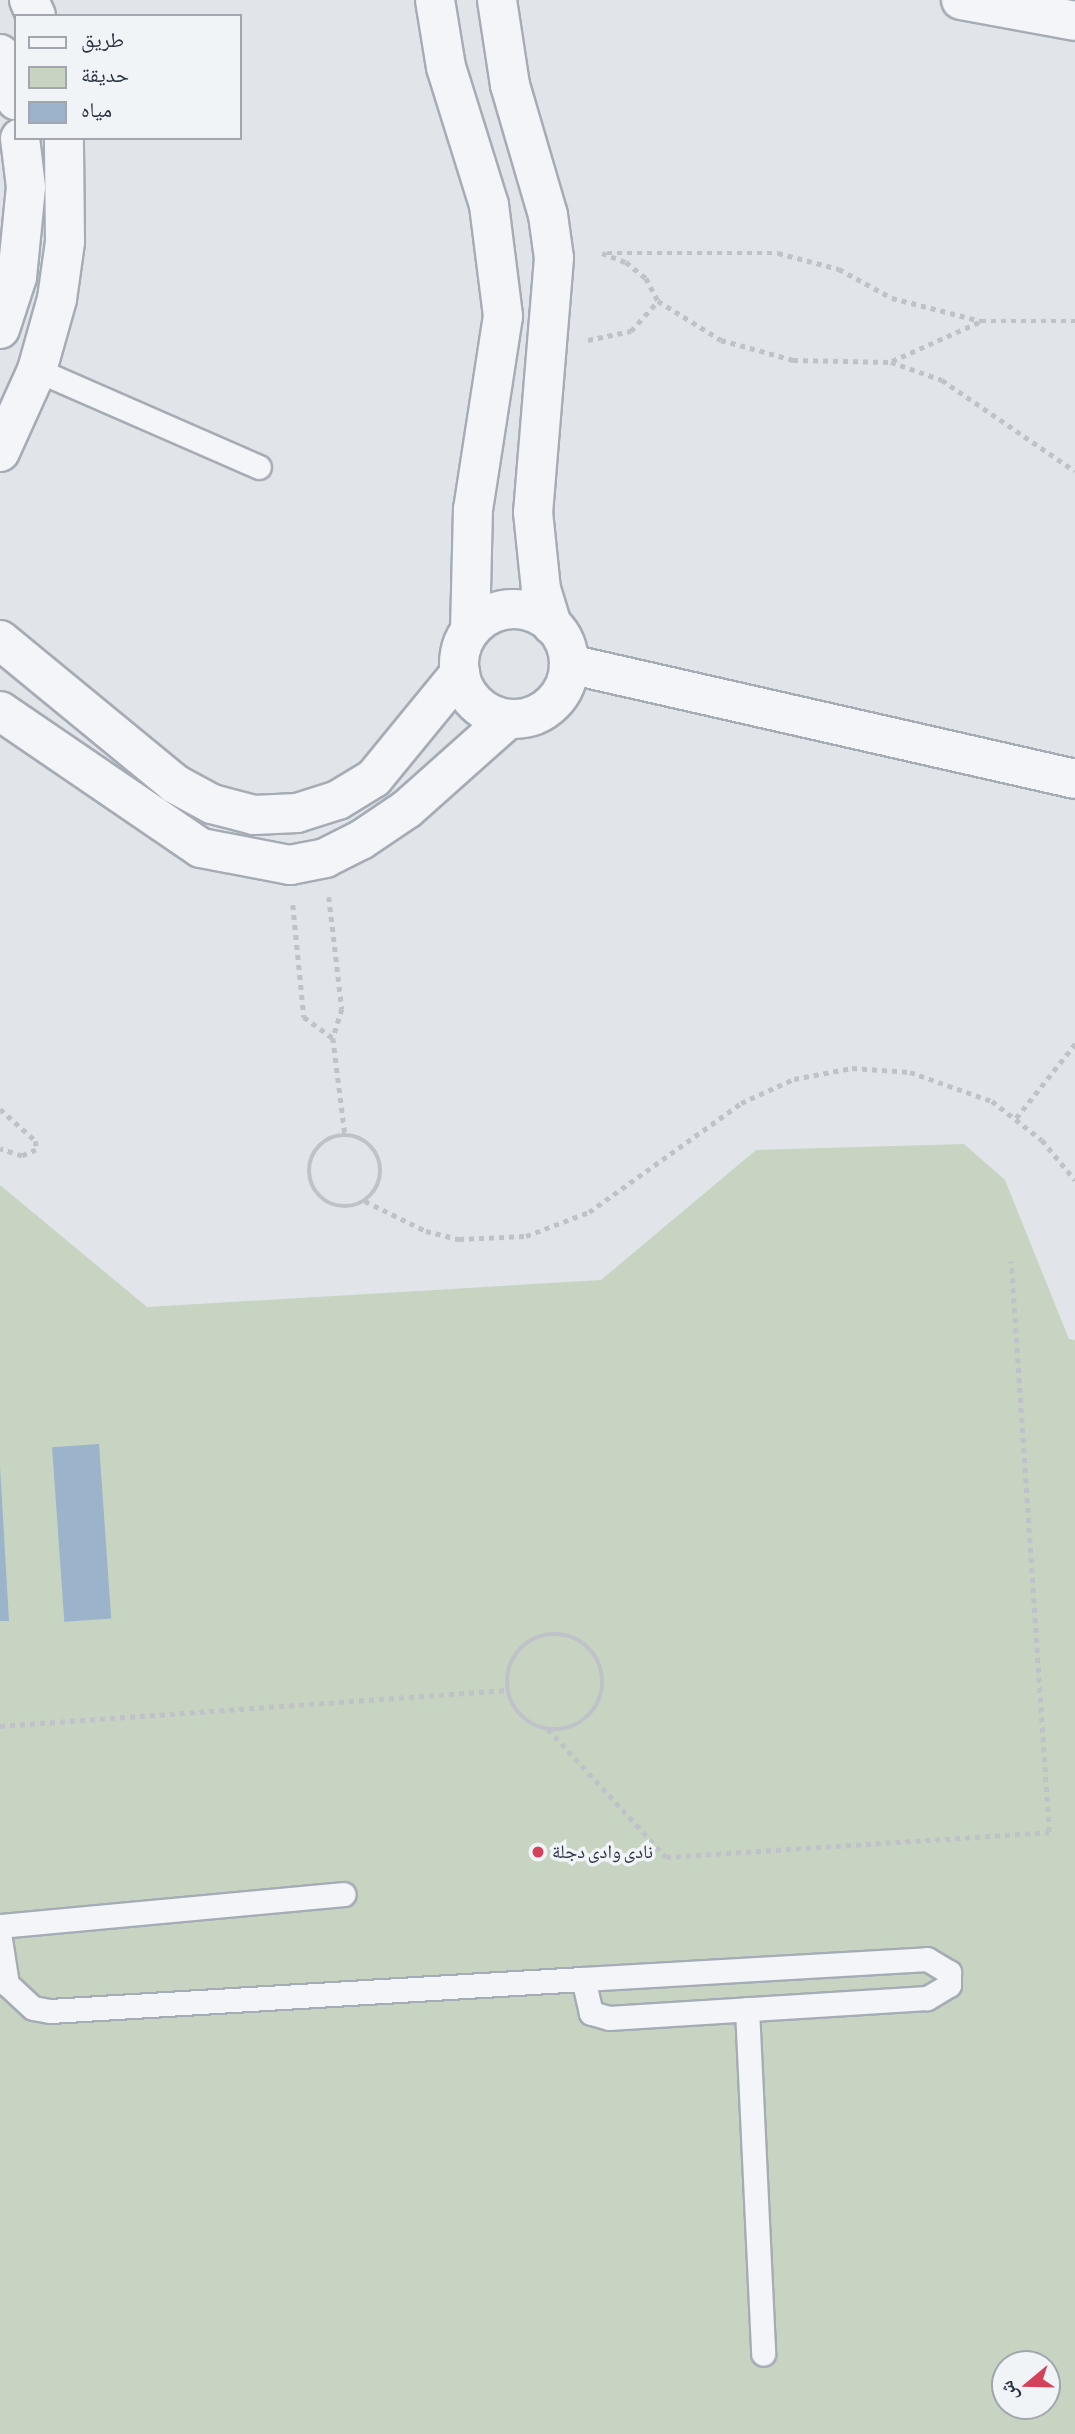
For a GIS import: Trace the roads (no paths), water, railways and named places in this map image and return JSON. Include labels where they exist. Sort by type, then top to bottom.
[{"type":"street","points":[[0,640],[175,784],[212,804],[254,815],[297,813],[338,800],[374,778],[460,673],[470,630],[472,509],[503,316],[489,205],[446,67],[435,0]]},
{"type":"street","points":[[0,711],[201,848],[307,862],[407,809],[508,719],[544,711],[566,682],[569,664],[552,625],[541,589],[533,512],[553,327],[548,215],[519,127],[497,0]]},
{"type":"street","points":[[961,0],[1075,22]]},
{"type":"street","points":[[0,54],[14,94]]},
{"type":"street","points":[[0,328],[17,277],[26,187],[20,140]]},
{"type":"street","points":[[0,452],[37,370],[65,242],[64,140]]},
{"type":"street","points":[[503,316],[553,327]]},
{"type":"street","points":[[470,630],[510,609],[552,625]]},
{"type":"street","points":[[569,664],[1075,779]]},
{"type":"street","points":[[460,673],[476,704],[508,719]]},
{"type":"lane","points":[[37,370],[259,467]]},
{"type":"lane","points":[[0,1926],[344,1894]]},
{"type":"lane","points":[[0,1939],[7,1984],[25,2003],[50,2011],[583,1979],[927,1959],[949,1972],[940,1996],[600,2017],[585,2004],[583,1979]]},
{"type":"lane","points":[[747,2009],[763,2354]]},
{"type":"water","points":[[99,1444],[111,1619],[64,1622],[52,1447]]},
{"type":"water","points":[[0,1467],[9,1621],[0,1621]]},
{"type":"place","name":"نادى وادى دجلة","points":[[538,1852]]}]
